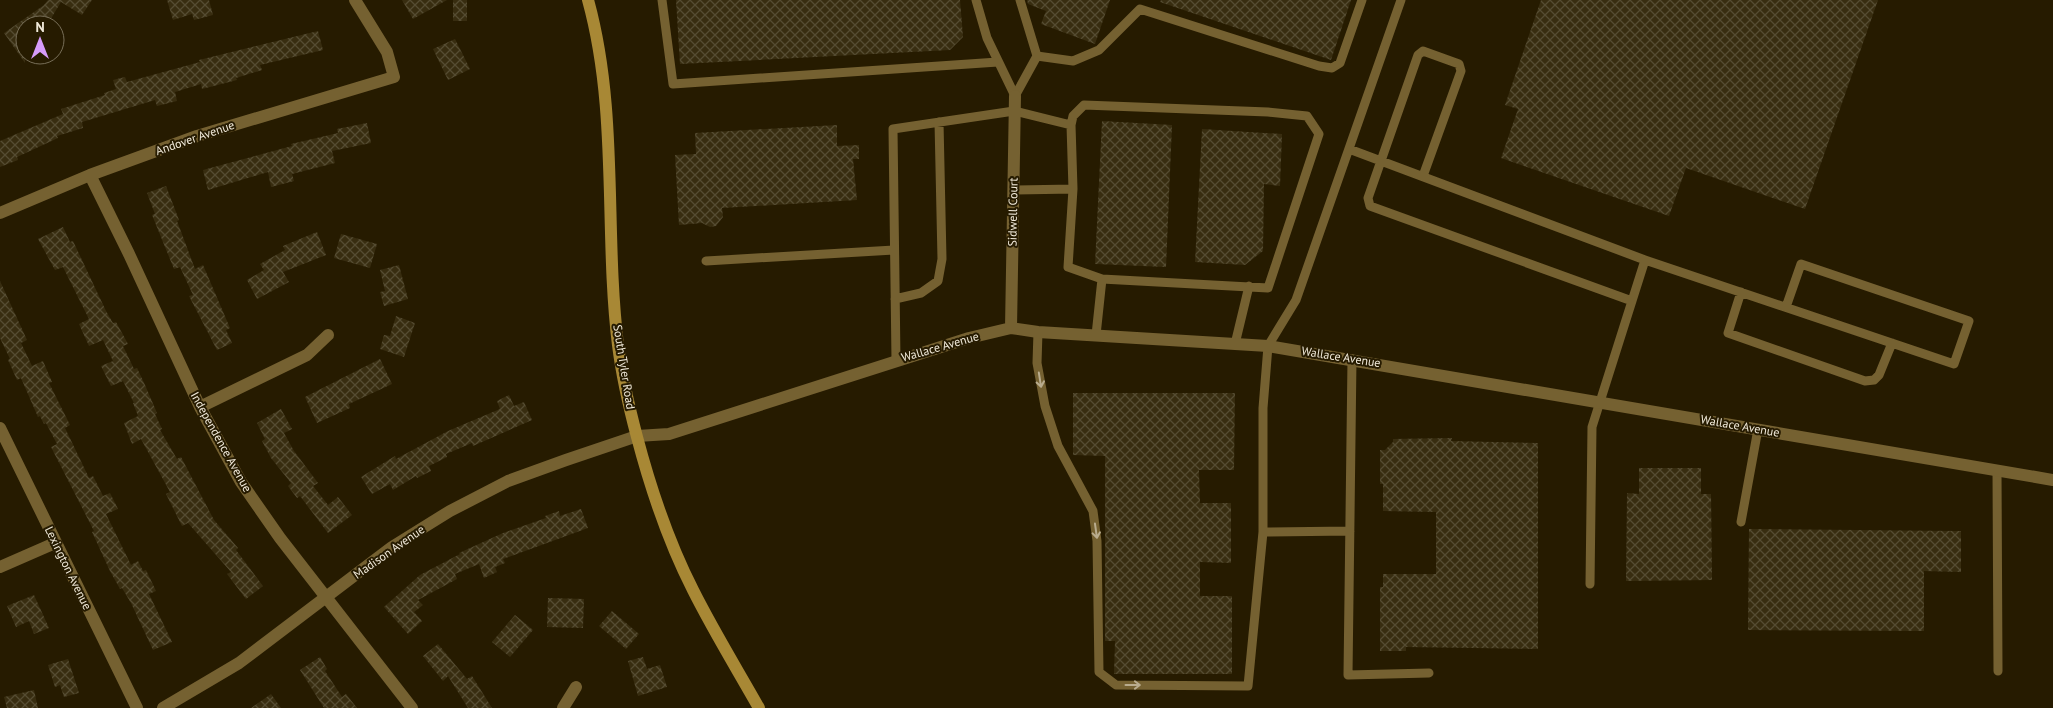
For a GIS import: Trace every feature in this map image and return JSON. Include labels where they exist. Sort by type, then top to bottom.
[{"type":"street","name":"Andover Avenue","points":[[0,213],[90,175],[197,136],[394,77],[387,52],[355,0]]},
{"type":"street","name":"South Tyler Road","points":[[588,0],[600,66],[606,122],[618,345],[627,398],[649,485],[668,537],[693,590],[759,708]]},
{"type":"street","name":"Sidwell Court","points":[[1011,328],[1015,96]]},
{"type":"street","name":"Independence Avenue","points":[[90,175],[134,263],[200,407],[241,482],[325,598],[412,708]]},
{"type":"street","name":"Wallace Avenue","points":[[637,436],[669,434],[896,360],[968,338],[1011,328],[1038,332],[1268,346],[2053,480]]},
{"type":"street","points":[[200,407],[307,355],[328,335]]},
{"type":"street","name":"Lexington Avenue","points":[[0,428],[137,708]]},
{"type":"street","name":"Madison Avenue","points":[[163,708],[239,663],[392,547],[450,512],[508,481],[637,436]]},
{"type":"street","points":[[0,567],[55,543]]},
{"type":"street","points":[[563,708],[576,687]]},
{"type":"lane","points":[[662,0],[672,84],[998,62]]},
{"type":"lane","points":[[976,0],[987,38],[1015,96]]},
{"type":"lane","points":[[1015,96],[1037,56],[1020,0]]},
{"type":"lane","points":[[1037,56],[1073,61],[1099,50],[1140,9],[1320,66],[1332,68],[1340,63],[1362,0]]},
{"type":"lane","points":[[1038,332],[1037,363],[1044,406],[1058,446],[1093,511],[1097,542],[1099,672],[1116,685],[1248,686],[1263,532],[1263,408],[1268,346],[1296,300],[1401,0]]},
{"type":"lane","points":[[1424,176],[1461,71],[1459,64],[1423,52],[1418,55],[1368,198],[1370,206],[1632,302]]},
{"type":"lane","points":[[1084,105],[1268,112],[1307,116],[1320,134],[1268,288],[1102,279],[1068,267],[1073,189],[1071,125],[1073,116],[1084,105]]},
{"type":"lane","points":[[896,360],[892,129],[1014,111],[1071,125]]},
{"type":"lane","points":[[895,299],[921,293],[938,281],[942,259],[939,122]]},
{"type":"lane","points":[[1349,149],[1645,260],[1954,364],[1969,321],[1801,264],[1786,307]]},
{"type":"lane","points":[[1013,190],[1073,189]]},
{"type":"lane","points":[[706,262],[894,250]]},
{"type":"lane","points":[[1590,584],[1592,427],[1645,260]]},
{"type":"lane","points":[[1096,335],[1102,279]]},
{"type":"lane","points":[[1235,344],[1250,286]]},
{"type":"lane","points":[[1741,292],[1728,333],[1865,381],[1874,380],[1879,375],[1892,343]]},
{"type":"lane","points":[[1352,359],[1348,675],[1430,674]]},
{"type":"lane","points":[[1742,522],[1758,429]]},
{"type":"lane","points":[[1997,470],[1998,671]]},
{"type":"lane","points":[[1263,532],[1350,531]]},
{"type":"building","points":[[48,0],[92,0],[82,15],[61,2],[53,15],[30,15]]},
{"type":"building","points":[[167,0],[209,0],[213,15],[194,20],[192,14],[173,20]]},
{"type":"building","points":[[402,0],[447,0],[413,19]]},
{"type":"building","points":[[453,0],[467,0],[467,21],[453,21]]},
{"type":"building","points":[[676,0],[960,0],[963,37],[950,50],[680,64]]},
{"type":"building","points":[[1027,0],[1110,0],[1095,44],[1041,24],[1046,11],[1028,4]]},
{"type":"building","points":[[1161,0],[1351,0],[1331,60],[1160,2]]},
{"type":"building","points":[[1541,0],[1878,0],[1805,209],[1686,168],[1669,216],[1501,158],[1518,109],[1505,105]]},
{"type":"building","points":[[15,25],[15,49],[4,33]]},
{"type":"building","points":[[318,31],[323,50],[260,65],[262,70],[236,78],[237,80],[202,89],[201,84],[175,92],[177,101],[157,106],[155,100],[82,122],[83,128],[57,136],[58,138],[17,157],[18,160],[0,167],[0,141],[63,114],[61,109],[105,95],[104,93],[116,89],[113,80],[125,77],[127,82],[200,62],[199,60]]},
{"type":"building","points":[[455,39],[470,69],[448,80],[433,49]]},
{"type":"building","points":[[1102,121],[1172,125],[1166,267],[1095,264]]},
{"type":"building","points":[[367,123],[371,143],[332,151],[335,163],[292,174],[294,181],[271,187],[268,172],[208,190],[203,170],[292,146],[291,144],[338,133],[337,129]]},
{"type":"building","points":[[837,125],[837,146],[859,145],[859,159],[853,159],[857,200],[722,208],[723,217],[716,226],[710,227],[702,223],[679,225],[675,155],[696,154],[695,133]]},
{"type":"building","points":[[1202,129],[1282,134],[1280,186],[1264,184],[1263,251],[1245,265],[1195,262]]},
{"type":"building","points":[[166,186],[195,269],[203,265],[230,328],[226,330],[232,343],[217,350],[189,296],[193,295],[180,267],[174,269],[152,215],[155,214],[147,193]]},
{"type":"building","points":[[63,227],[70,242],[73,241],[106,311],[113,323],[116,322],[128,344],[123,346],[134,369],[137,368],[145,385],[157,413],[155,414],[162,429],[160,430],[177,459],[181,457],[214,520],[238,548],[236,550],[263,586],[246,599],[227,574],[231,572],[188,523],[182,526],[166,494],[170,492],[141,439],[132,444],[124,423],[138,416],[134,403],[123,381],[111,386],[101,366],[113,361],[103,340],[89,346],[79,324],[89,319],[63,267],[55,270],[38,239]]},
{"type":"building","points":[[317,232],[326,255],[283,272],[289,282],[257,299],[247,280],[264,270],[260,264],[285,250],[283,246]]},
{"type":"building","points":[[341,234],[377,244],[370,268],[334,258]]},
{"type":"building","points":[[399,265],[408,299],[384,306],[380,292],[385,291],[380,270]]},
{"type":"building","points":[[0,281],[27,340],[21,343],[32,366],[43,361],[52,382],[49,383],[70,425],[65,428],[89,478],[93,476],[103,496],[110,493],[118,509],[106,514],[131,565],[138,561],[143,571],[146,570],[156,591],[149,594],[172,642],[153,650],[131,603],[122,588],[120,589],[110,571],[92,532],[94,531],[51,447],[57,444],[46,423],[44,424],[40,416],[38,417],[21,378],[17,380],[0,338]]},
{"type":"building","points":[[396,316],[415,323],[404,357],[380,349],[384,335],[390,336]]},
{"type":"building","points":[[380,359],[392,384],[349,404],[350,408],[317,423],[305,397]]},
{"type":"building","points":[[1073,393],[1235,393],[1234,470],[1199,470],[1200,503],[1231,503],[1231,563],[1200,562],[1200,596],[1232,596],[1232,674],[1114,674],[1115,641],[1105,641],[1105,456],[1073,455]]},
{"type":"building","points":[[509,395],[514,406],[524,402],[532,420],[473,446],[472,443],[446,454],[447,457],[429,466],[431,471],[417,478],[416,476],[393,490],[390,484],[372,494],[361,477],[395,456],[396,459],[448,431],[500,409],[497,401]]},
{"type":"building","points":[[281,409],[292,429],[284,433],[294,451],[318,483],[313,486],[328,505],[338,497],[352,515],[328,533],[300,496],[297,498],[288,486],[291,483],[271,458],[262,441],[265,439],[257,423]]},
{"type":"building","points":[[1452,438],[1451,441],[1538,443],[1538,649],[1406,647],[1406,651],[1380,651],[1380,587],[1383,587],[1383,574],[1436,574],[1436,512],[1383,511],[1383,484],[1380,484],[1380,450],[1385,450],[1393,442],[1393,439]]},
{"type":"building","points":[[1639,468],[1701,468],[1701,494],[1711,494],[1712,580],[1626,581],[1627,493],[1639,494]]},
{"type":"building","points":[[581,509],[588,528],[503,559],[505,563],[495,567],[497,572],[484,578],[479,564],[455,574],[457,579],[418,600],[423,605],[414,612],[422,621],[408,634],[384,607],[420,575],[459,553],[503,533],[546,518],[545,516],[559,511],[560,516]]},
{"type":"building","points":[[1749,529],[1961,531],[1961,572],[1924,571],[1924,631],[1748,630]]},
{"type":"building","points":[[34,595],[49,628],[34,634],[29,621],[16,627],[7,606]]},
{"type":"building","points":[[548,598],[584,599],[583,628],[547,627]]},
{"type":"building","points":[[612,611],[639,634],[626,649],[599,626]]},
{"type":"building","points":[[515,615],[533,630],[510,657],[492,642]]},
{"type":"building","points":[[438,644],[467,679],[472,676],[492,708],[468,708],[448,676],[443,681],[423,656]]},
{"type":"building","points":[[320,657],[327,669],[325,671],[342,697],[346,694],[357,708],[324,708],[300,670]]},
{"type":"building","points":[[643,657],[647,669],[660,665],[667,687],[638,696],[628,661]]},
{"type":"building","points":[[68,659],[79,693],[64,697],[60,685],[55,687],[48,665]]},
{"type":"building","points":[[34,690],[38,708],[7,708],[4,697]]},
{"type":"building","points":[[271,694],[281,708],[251,708]]}]
